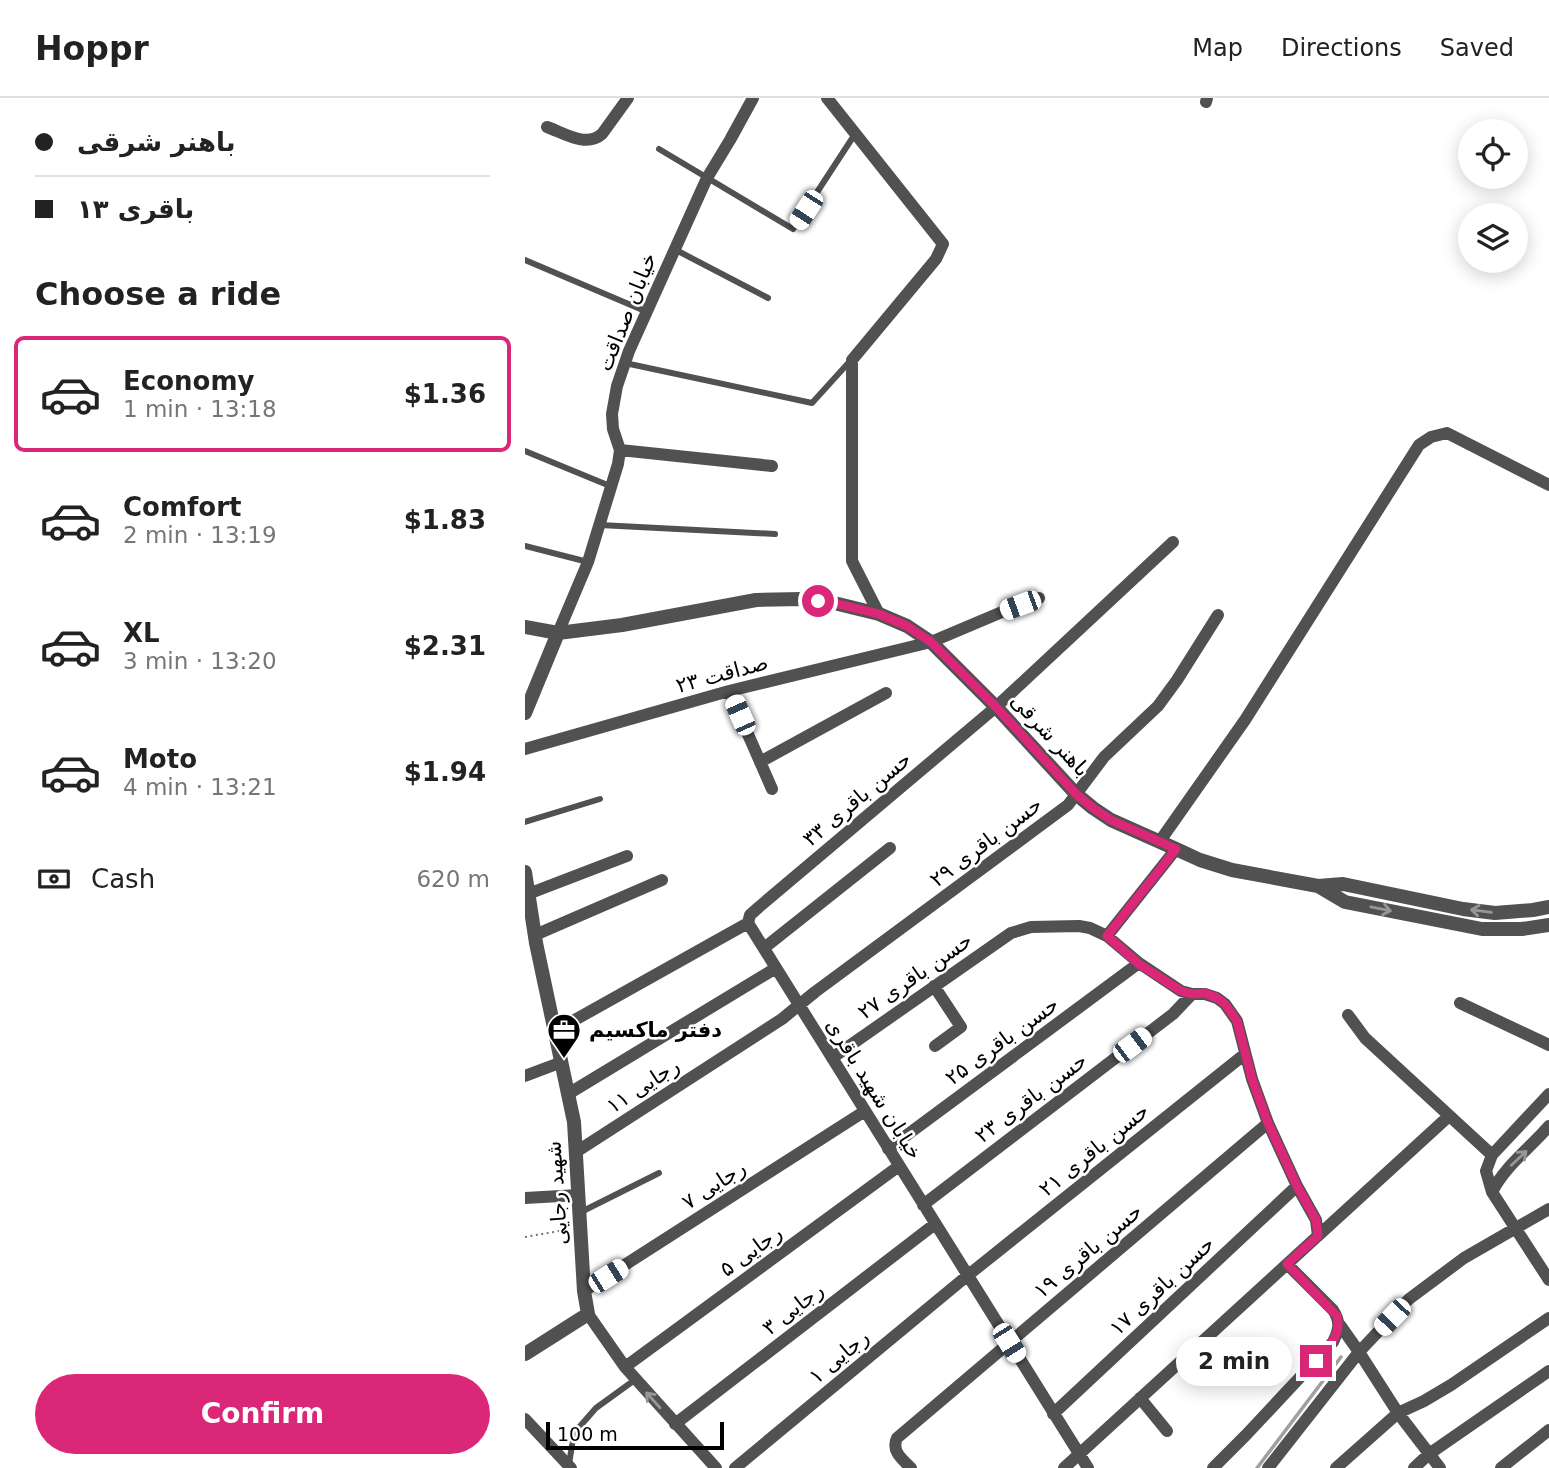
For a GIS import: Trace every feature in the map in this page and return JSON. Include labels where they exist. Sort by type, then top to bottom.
[{"type":"street","points":[[547,127],[581,140],[598,138],[628,98]]},
{"type":"street","name":"خیابان صداقت","points":[[558,633],[588,562],[618,464],[620,450],[613,429],[612,414],[625,363],[645,311],[707,178],[753,98]]},
{"type":"street","points":[[827,98],[943,244],[936,259],[852,360],[852,561],[879,614]]},
{"type":"street","points":[[1160,841],[1245,720],[1419,445],[1431,437],[1447,433],[1549,485]]},
{"type":"street","points":[[620,450],[772,466]]},
{"type":"street","name":"حسن باقری ۳۳","points":[[555,1031],[748,923],[750,915],[759,907],[996,707],[1173,542]]},
{"type":"street","name":"صداقت ۲۳","points":[[525,749],[729,691],[931,642],[1039,598]]},
{"type":"street","name":"باهنر شرقی","points":[[525,627],[558,633],[622,625],[756,600],[802,599],[834,603],[879,614],[907,626],[931,642],[996,707],[1076,794],[1111,820],[1200,860],[1232,870],[1318,887],[1345,902],[1482,929],[1522,929],[1549,925]]},
{"type":"street","name":"حسن باقری ۲۹","points":[[799,1005],[1068,805],[1104,757],[1158,706],[1218,615]]},
{"type":"street","points":[[525,713],[558,633]]},
{"type":"street","points":[[729,691],[772,789]]},
{"type":"street","points":[[760,762],[886,693]]},
{"type":"street","points":[[764,948],[890,848]]},
{"type":"street","points":[[1176,849],[1107,936],[1139,964],[1181,991],[1205,993],[1217,998],[1237,1021],[1252,1079],[1268,1123],[1316,1220],[1318,1236]]},
{"type":"street","points":[[528,902],[627,856]]},
{"type":"street","name":"شهید رجایی","points":[[525,872],[532,941],[555,1031],[573,1122],[584,1291],[588,1314],[625,1367],[716,1468]]},
{"type":"street","points":[[532,941],[662,880]]},
{"type":"street","name":"باهنر شرقی","points":[[1318,887],[1343,884],[1495,913],[1549,907]]},
{"type":"street","name":"خیابان شهید باقری","points":[[748,923],[1078,1454]]},
{"type":"street","name":"حسن باقری ۲۷","points":[[832,1058],[1011,933],[1031,927],[1079,926],[1107,936]]},
{"type":"street","name":"حسن باقری ۲۵","points":[[888,1149],[1139,964]]},
{"type":"street","points":[[568,1094],[776,968]]},
{"type":"street","points":[[934,986],[961,1027],[935,1046]]},
{"type":"street","name":"حسن باقری ۲۳","points":[[923,1205],[1173,1014],[1192,994]]},
{"type":"street","points":[[1460,1003],[1549,1045]]},
{"type":"street","name":"رجایی ۱۱","points":[[576,1152],[782,1019],[799,1005]]},
{"type":"street","points":[[1348,1015],[1364,1038],[1492,1155]]},
{"type":"street","name":"حسن باقری ۲۱","points":[[967,1276],[1245,1054]]},
{"type":"street","points":[[525,1076],[562,1062]]},
{"type":"street","points":[[1549,1094],[1492,1155],[1486,1171],[1492,1192],[1549,1280]]},
{"type":"street","name":"رجایی ۷","points":[[584,1291],[865,1111]]},
{"type":"street","points":[[1064,1468],[1449,1116]]},
{"type":"street","name":"حسن باقری ۱۹","points":[[911,1468],[895,1450],[897,1438],[1268,1123]]},
{"type":"street","points":[[1492,1192],[1505,1170],[1532,1146],[1549,1126]]},
{"type":"street","name":"رجایی ۵","points":[[625,1367],[899,1166]]},
{"type":"street","name":"حسن باقری ۱۷","points":[[1053,1414],[1297,1186]]},
{"type":"street","points":[[525,1198],[578,1195]]},
{"type":"street","points":[[1268,1468],[1359,1352],[1409,1299],[1464,1258],[1549,1209]]},
{"type":"street","name":"رجایی ۳","points":[[675,1424],[935,1224]]},
{"type":"street","points":[[1287,1264],[1333,1310],[1339,1325],[1398,1413],[1440,1468]]},
{"type":"street","name":"رجایی ۱","points":[[735,1468],[967,1276]]},
{"type":"street","points":[[525,1354],[588,1314]]},
{"type":"street","points":[[1336,1468],[1398,1413],[1451,1385],[1549,1318]]},
{"type":"street","points":[[1213,1468],[1333,1342],[1339,1325]]},
{"type":"street","points":[[1199,1344],[1230,1377]]},
{"type":"street","points":[[1414,1468],[1429,1454],[1549,1371]]},
{"type":"street","points":[[1140,1398],[1167,1431]]},
{"type":"street","points":[[525,1419],[569,1467]]},
{"type":"street","points":[[1501,1468],[1549,1430]]},
{"type":"street","points":[[1078,1454],[1088,1468]]},
{"type":"lane","points":[[659,149],[793,229],[855,134]]},
{"type":"lane","points":[[674,249],[768,299]]},
{"type":"lane","points":[[525,260],[645,311]]},
{"type":"lane","points":[[625,363],[812,403],[852,360]]},
{"type":"lane","points":[[525,451],[612,487]]},
{"type":"lane","points":[[600,525],[775,534]]},
{"type":"lane","points":[[525,546],[588,562]]},
{"type":"lane","points":[[525,822],[600,799]]},
{"type":"lane","points":[[579,1213],[659,1173]]},
{"type":"lane","points":[[569,1467],[574,1433],[596,1408],[636,1379]]},
{"type":"path","points":[[525,1237],[580,1228]]},
{"type":"waterway","points":[[1257,1468],[1341,1357]]},
{"type":"place","name":"دفتر ماکسیم","points":[[564,1060]]},
{"type":"route","points":[[818,601],[879,614],[907,626],[931,642],[996,707],[1076,794],[1111,820],[1176,849],[1107,936],[1139,964],[1181,991],[1205,993],[1217,998],[1237,1021],[1252,1079],[1268,1123],[1316,1220],[1318,1236],[1287,1264],[1337,1316],[1337,1335],[1316,1361]]}]
